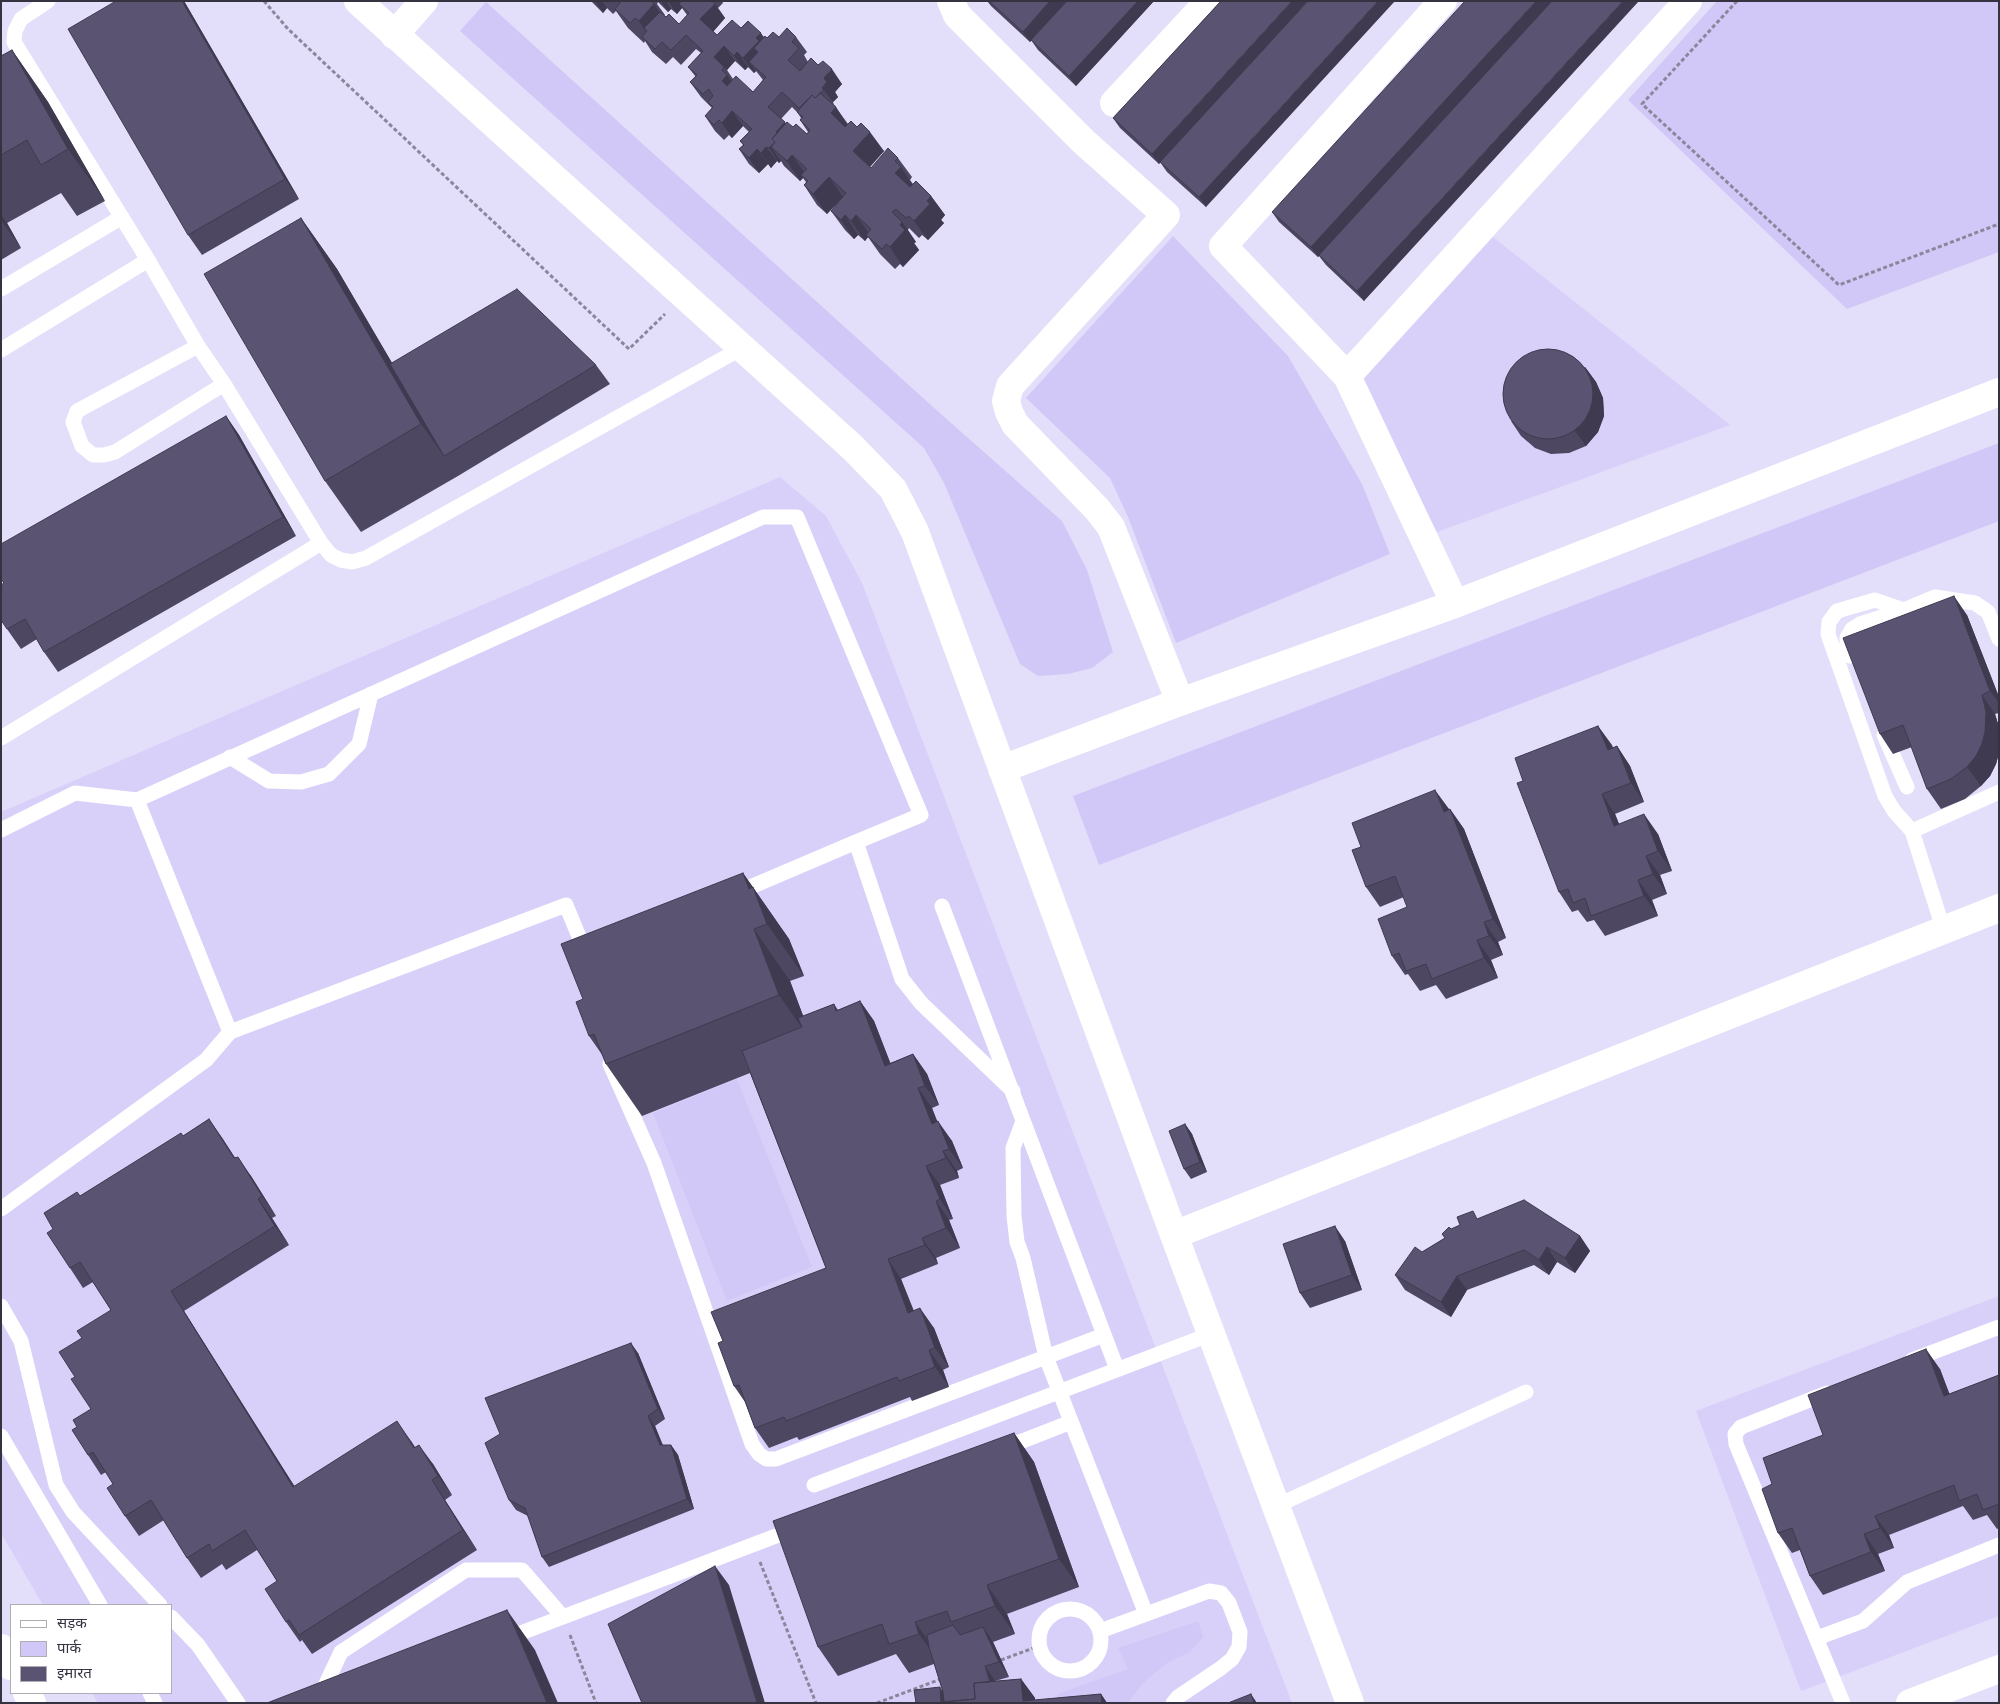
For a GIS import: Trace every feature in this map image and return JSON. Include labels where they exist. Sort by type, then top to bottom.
[{"type":"street","points":[[358,1],[852,447],[893,489],[915,532],[1174,1235],[1350,1703]]},
{"type":"street","points":[[394,35],[424,1]]},
{"type":"street","points":[[952,1],[957,15],[1084,142],[1166,215],[1010,386],[1006,401],[1008,412],[1015,424],[1098,509],[1112,527],[1180,702]]},
{"type":"street","points":[[1114,103],[1209,1]]},
{"type":"street","points":[[1443,1],[1223,246],[1347,376],[1455,604]]},
{"type":"street","points":[[1347,376],[1688,1]]},
{"type":"street","points":[[1002,769],[1180,702],[1455,604],[1999,392]]},
{"type":"street","points":[[1174,1235],[1943,928],[1999,908]]},
{"type":"street","points":[[1,1648],[10,1664]]},
{"type":"street","points":[[1910,1703],[1999,1669]]},
{"type":"lane","points":[[48,1],[21,19],[15,31],[14,42],[320,543],[331,555],[340,560],[352,562],[366,558],[742,348]]},
{"type":"lane","points":[[1,289],[122,217]]},
{"type":"lane","points":[[1,350],[148,260]]},
{"type":"lane","points":[[198,346],[77,411],[73,422],[82,446],[93,455],[116,452],[224,384]]},
{"type":"lane","points":[[1,830],[75,793],[137,800],[763,517],[797,517],[920,815],[722,900]]},
{"type":"lane","points":[[1,738],[320,543]]},
{"type":"lane","points":[[1854,665],[1847,648],[1847,638],[1852,629],[1860,624],[1904,610],[1935,597],[1975,603],[1988,612],[1999,639]]},
{"type":"lane","points":[[1904,610],[1875,600],[1837,611],[1829,622],[1828,634],[1885,796],[1894,811],[1912,831],[1943,928]]},
{"type":"lane","points":[[230,758],[269,781],[301,782],[329,774],[359,744],[371,694]]},
{"type":"lane","points":[[1877,717],[1907,787]]},
{"type":"lane","points":[[1912,831],[1999,792]]},
{"type":"lane","points":[[137,800],[230,1032]]},
{"type":"lane","points":[[856,842],[902,979],[910,991],[1013,1091]]},
{"type":"lane","points":[[1,1209],[206,1060],[230,1032],[566,906],[588,957],[597,953]]},
{"type":"lane","points":[[942,906],[1117,1369]]},
{"type":"lane","points":[[604,1049],[654,1163],[752,1444],[759,1454],[766,1459],[776,1459],[1104,1335]]},
{"type":"lane","points":[[1023,1121],[1013,1148],[1014,1216],[1017,1242],[1023,1258],[1046,1357],[1146,1614]]},
{"type":"lane","points":[[1,1306],[20,1341],[56,1485],[73,1512],[159,1604]]},
{"type":"lane","points":[[1898,1366],[1999,1326]]},
{"type":"lane","points":[[814,1485],[1211,1334]]},
{"type":"lane","points":[[1842,1387],[1741,1427],[1735,1434],[1736,1444],[1843,1703]]},
{"type":"lane","points":[[1276,1506],[1526,1392]]},
{"type":"lane","points":[[990,1454],[1071,1422]]},
{"type":"lane","points":[[1,1436],[99,1604]]},
{"type":"lane","points":[[43,1505],[61,1494]]},
{"type":"lane","points":[[489,1645],[808,1524]]},
{"type":"lane","points":[[1817,1638],[1863,1621],[1907,1582],[1999,1544]]},
{"type":"lane","points":[[317,1703],[341,1652],[466,1570],[522,1570],[562,1616]]},
{"type":"lane","points":[[1100,1631],[1209,1591],[1221,1593],[1229,1603],[1240,1632],[1239,1647],[1232,1659],[1178,1696],[1173,1703]]},
{"type":"lane","points":[[1071,1609],[1083,1612],[1093,1619],[1100,1631],[1101,1642],[1098,1654],[1080,1670],[1068,1671],[1056,1668],[1046,1661],[1039,1646],[1038,1639],[1041,1627],[1049,1617],[1059,1611],[1071,1609]]},
{"type":"lane","points":[[172,1618],[198,1645],[238,1703]]},
{"type":"path","points":[[264,1],[288,29],[628,349],[684,296]]},
{"type":"path","points":[[1737,1],[1642,104],[1839,285],[1999,224]]},
{"type":"path","points":[[754,1545],[816,1703]]},
{"type":"path","points":[[562,1616],[596,1703]]},
{"type":"path","points":[[1001,1660],[1039,1646]]},
{"type":"path","points":[[876,1703],[944,1678]]},
{"type":"shaded area","points":[[1493,237],[1730,425],[1437,532],[1357,386]]},
{"type":"shaded area","points":[[780,477],[826,516],[862,583],[1292,1703],[98,1703],[93,1694],[172,1694],[172,1604],[42,1604],[1,1533],[1,812]]},
{"type":"shaded area","points":[[1999,1296],[1999,1616],[1801,1691],[1696,1411]]},
{"type":"green space","points":[[1717,1],[1999,1],[1999,252],[1847,309],[1628,100]]},
{"type":"green space","points":[[486,2],[933,407],[1062,521],[1087,570],[1113,652],[1092,668],[1068,674],[1038,676],[1020,664],[944,483],[924,448],[460,31]]},
{"type":"green space","points":[[1173,236],[1288,356],[1362,484],[1390,554],[1176,643],[1128,517],[1110,478],[1026,398]]},
{"type":"green space","points":[[1999,443],[1999,521],[1099,865],[1073,796]]},
{"type":"green space","points":[[737,1079],[812,1267],[727,1301],[653,1113]]},
{"type":"green space","points":[[1198,1621],[1203,1637],[1190,1652],[1167,1663],[1143,1683],[1128,1703],[1057,1703],[1057,1694],[1128,1669],[1118,1648]]},
{"type":"building","points":[[116,1],[182,1],[285,179],[188,235],[68,29]]},
{"type":"building","points":[[619,1],[651,1],[654,4],[639,21],[635,18],[630,23],[615,9],[620,3]]},
{"type":"building","points":[[681,1],[712,1],[715,4],[700,19],[717,35],[732,20],[741,28],[748,21],[761,33],[756,38],[759,41],[743,58],[737,52],[734,56],[724,46],[714,57],[724,67],[722,70],[727,75],[722,81],[727,86],[736,76],[753,92],[766,77],[749,62],[758,52],[754,48],[765,36],[767,38],[773,32],[779,37],[787,28],[796,37],[792,42],[799,48],[788,60],[800,71],[811,58],[818,65],[823,61],[832,69],[824,78],[827,82],[822,88],[824,90],[815,98],[812,95],[799,108],[782,92],[768,107],[785,122],[772,139],[775,142],[769,148],[766,147],[761,153],[757,149],[749,158],[739,149],[744,145],[740,141],[752,129],[732,111],[722,123],[719,120],[714,125],[705,116],[713,107],[708,102],[713,96],[709,89],[703,94],[690,82],[697,75],[688,67],[703,51],[686,35],[671,50],[662,42],[655,49],[642,37],[647,31],[644,28],[660,12],[666,17],[669,14],[679,24],[689,13],[679,4]]},
{"type":"building","points":[[989,1],[1050,1],[1023,32]]},
{"type":"building","points":[[1067,1],[1138,1],[1069,76],[1031,40]]},
{"type":"building","points":[[1221,1],[1292,1],[1152,154],[1113,118]]},
{"type":"building","points":[[1308,1],[1378,1],[1199,197],[1160,162]]},
{"type":"building","points":[[1465,1],[1536,1],[1311,247],[1272,212]]},
{"type":"building","points":[[1552,1],[1623,1],[1357,291],[1319,255]]},
{"type":"building","points":[[12,50],[68,149],[41,165],[27,140],[1,155],[1,56]]},
{"type":"building","points":[[820,93],[836,107],[831,113],[845,127],[851,121],[857,127],[861,123],[870,132],[853,151],[871,168],[888,148],[898,158],[895,161],[901,167],[895,173],[910,187],[916,181],[931,196],[927,201],[930,204],[914,221],[909,216],[906,218],[896,209],[892,212],[902,222],[900,225],[905,230],[890,247],[886,244],[882,249],[866,235],[871,229],[856,215],[851,221],[845,215],[841,220],[831,211],[846,193],[829,177],[813,194],[804,185],[808,181],[801,175],[807,169],[792,155],[787,161],[771,147],[775,142],[772,139],[787,122],[793,127],[796,124],[807,134],[810,130],[800,120],[803,117],[797,112],[812,95],[815,98]]},
{"type":"building","points":[[301,218],[421,424],[325,481],[204,274]]},
{"type":"building","points":[[517,289],[596,365],[444,456],[390,364]]},
{"type":"building","points":[[1548,349],[1565,352],[1580,362],[1590,377],[1593,394],[1590,411],[1580,426],[1565,436],[1548,439],[1531,436],[1516,426],[1506,411],[1503,394],[1506,377],[1516,362],[1531,352]]},
{"type":"building","points":[[226,416],[283,517],[44,652],[25,619],[7,629],[1,620],[1,585],[4,583],[1,579],[1,544]]},
{"type":"building","points":[[1954,596],[1990,691],[1982,695],[1986,712],[1985,732],[1976,756],[1967,767],[1951,779],[1927,789],[1903,725],[1880,734],[1843,638]]},
{"type":"building","points":[[1598,726],[1608,750],[1617,746],[1631,783],[1602,794],[1614,826],[1644,814],[1658,851],[1646,856],[1653,874],[1638,880],[1644,896],[1591,916],[1585,898],[1573,903],[1568,889],[1559,892],[1517,783],[1523,781],[1515,758]]},
{"type":"building","points":[[1435,790],[1444,812],[1450,809],[1493,919],[1484,922],[1489,936],[1477,940],[1484,958],[1432,979],[1426,964],[1406,971],[1399,953],[1392,956],[1378,919],[1407,907],[1395,876],[1366,887],[1352,850],[1361,847],[1352,823]]},
{"type":"building","points":[[743,873],[749,889],[753,887],[767,924],[754,929],[779,995],[606,1064],[594,1034],[589,1036],[576,1002],[583,999],[561,944]]},
{"type":"building","points":[[860,1001],[885,1066],[913,1054],[925,1086],[918,1088],[932,1124],[938,1121],[949,1149],[943,1151],[946,1158],[926,1166],[940,1199],[936,1201],[946,1228],[922,1238],[925,1245],[888,1259],[908,1313],[920,1308],[935,1348],[929,1350],[935,1367],[899,1381],[897,1377],[786,1421],[784,1417],[755,1428],[739,1385],[734,1386],[718,1343],[723,1341],[711,1312],[826,1268],[742,1051],[802,1027],[798,1018],[834,1004],[836,1011]]},
{"type":"building","points":[[209,1119],[234,1158],[238,1157],[262,1196],[258,1199],[275,1226],[171,1291],[293,1487],[397,1421],[414,1448],[419,1445],[438,1476],[432,1480],[463,1530],[299,1635],[289,1620],[286,1622],[265,1589],[277,1581],[245,1530],[212,1551],[209,1544],[187,1558],[151,1500],[125,1516],[107,1488],[113,1484],[93,1452],[88,1455],[72,1430],[77,1427],[73,1420],[91,1409],[71,1379],[75,1377],[59,1352],[82,1338],[77,1331],[111,1310],[80,1262],[70,1268],[47,1233],[53,1229],[44,1213],[77,1192],[80,1196],[181,1133],[183,1136]]},
{"type":"building","points":[[1185,1124],[1200,1162],[1184,1169],[1169,1131]]},
{"type":"building","points":[[1524,1200],[1580,1236],[1565,1258],[1547,1247],[1539,1260],[1524,1250],[1457,1276],[1441,1302],[1395,1275],[1415,1247],[1422,1252],[1445,1238],[1442,1234],[1449,1227],[1451,1229],[1460,1225],[1457,1217],[1473,1211],[1477,1219]]},
{"type":"building","points":[[1335,1226],[1352,1275],[1300,1293],[1283,1244]]},
{"type":"building","points":[[631,1343],[658,1409],[648,1416],[660,1445],[671,1445],[687,1499],[542,1557],[525,1508],[509,1500],[485,1443],[500,1434],[485,1398]]},
{"type":"building","points":[[1926,1349],[1944,1396],[1999,1375],[1999,1504],[1983,1510],[1977,1494],[1959,1501],[1954,1485],[1875,1516],[1880,1528],[1864,1534],[1871,1552],[1810,1576],[1792,1528],[1778,1533],[1762,1489],[1772,1484],[1763,1458],[1823,1435],[1808,1395]]},
{"type":"building","points":[[1014,1433],[1059,1559],[987,1585],[995,1606],[951,1622],[947,1611],[915,1622],[919,1634],[889,1644],[882,1624],[818,1647],[773,1521]]},
{"type":"building","points":[[715,1566],[757,1703],[642,1703],[608,1624]]},
{"type":"building","points":[[507,1610],[547,1703],[267,1703]]},
{"type":"building","points":[[953,1625],[960,1635],[983,1627],[999,1662],[985,1666],[990,1682],[974,1683],[975,1699],[944,1702],[927,1635]]},
{"type":"building","points":[[1021,1679],[1023,1701],[1101,1694],[1102,1703],[916,1703],[914,1690],[940,1687],[941,1702],[975,1699],[974,1683]]},
{"type":"building","points":[[1251,1694],[1254,1703],[1228,1703]]}]
